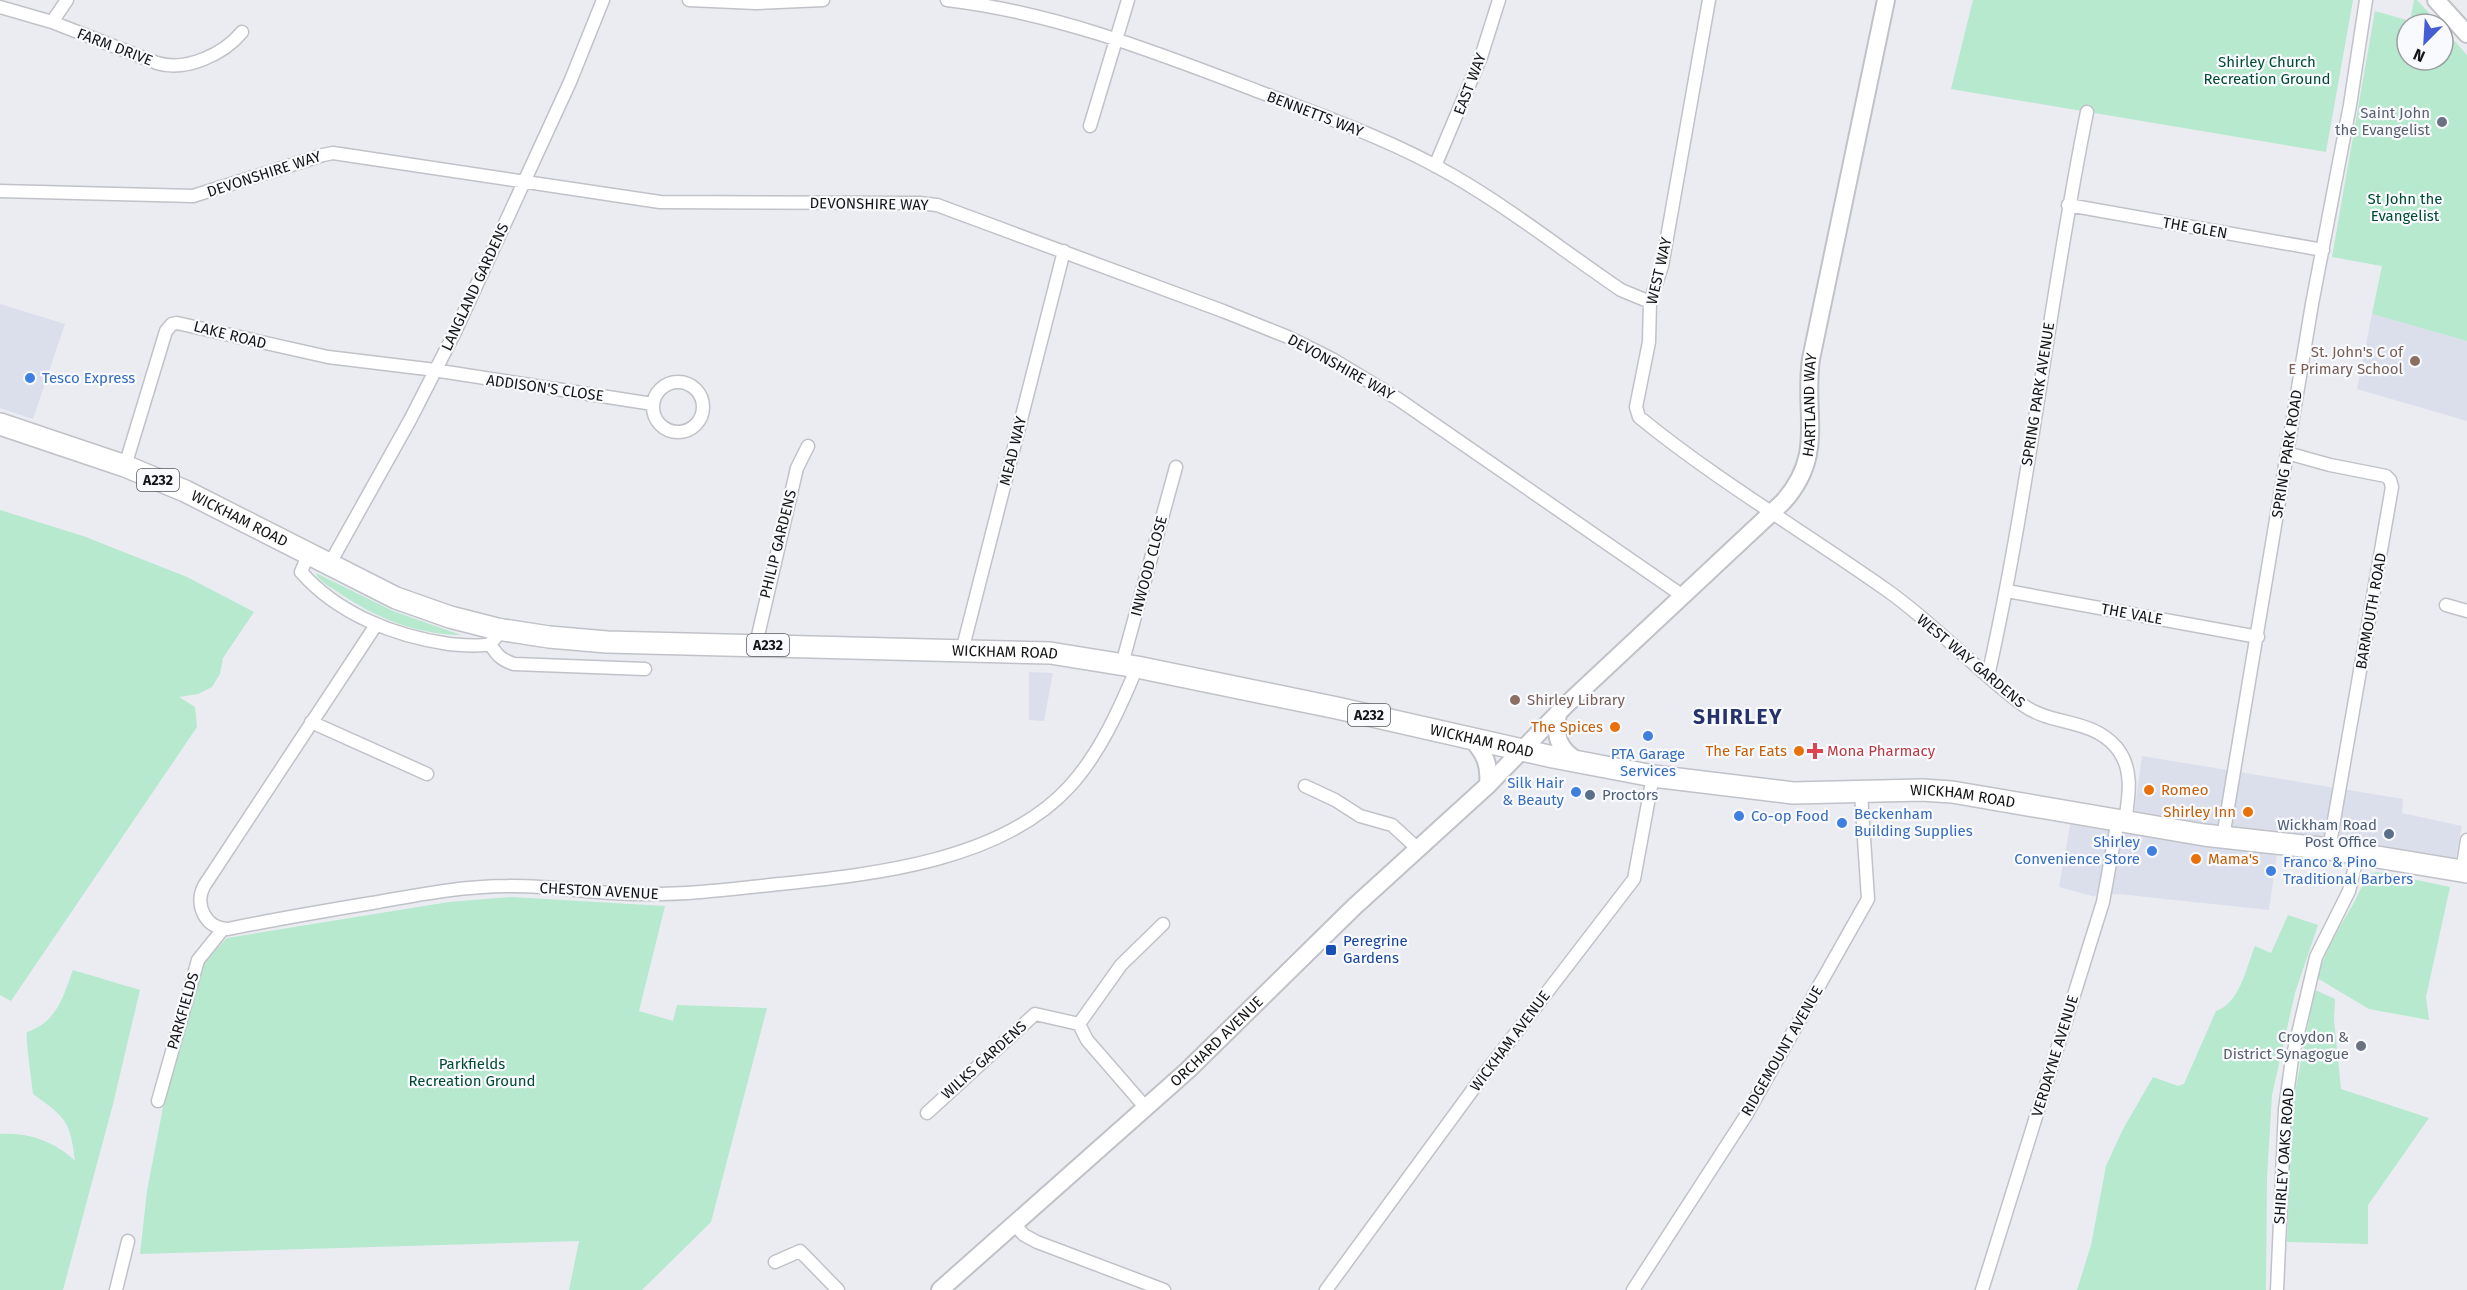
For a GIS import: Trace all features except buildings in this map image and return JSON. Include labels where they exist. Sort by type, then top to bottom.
[{"type":"highway","name":"WICKHAM ROAD","points":[[0,424],[125,466],[202,499],[308,555],[408,603],[450,617],[494,636],[588,641],[1050,653],[1130,666],[1653,776],[1780,792],[1922,790],[1952,792],[2223,837],[2329,849],[2464,872]]},
{"type":"street","points":[[52,22],[67,0]]},
{"type":"street","name":"LANGLAND GARDENS","points":[[329,565],[436,371],[525,182],[570,82],[603,0]]},
{"type":"street","points":[[689,0],[756,3],[823,0]]},
{"type":"street","name":"BENNETTS WAY","points":[[947,0],[1022,12],[1117,39],[1354,129],[1435,166],[1470,186],[1621,290],[1650,302]]},
{"type":"street","points":[[1090,126],[1128,0]]},
{"type":"street","name":"EAST WAY","points":[[1435,166],[1480,57],[1499,0]]},
{"type":"street","name":"WEST WAY","points":[[1709,0],[1662,266],[1650,302],[1649,342],[1636,407],[1639,417],[1772,512]]},
{"type":"street","name":"HARTLAND WAY","points":[[1521,749],[1783,502],[1798,483],[1810,451],[1809,377],[1811,359],[1886,0]]},
{"type":"street","name":"SPRING PARK ROAD","points":[[2223,837],[2287,453],[2350,105],[2366,0]]},
{"type":"street","points":[[2436,0],[2467,34]]},
{"type":"street","name":"FARM DRIVE","points":[[0,7],[52,22],[157,63],[173,66],[194,63],[227,46],[242,32]]},
{"type":"street","name":"SPRING PARK AVENUE","points":[[1988,676],[2007,591],[2068,205],[2087,112]]},
{"type":"street","name":"DEVONSHIRE WAY","points":[[0,192],[193,196],[322,154],[333,153],[660,202],[929,204],[1064,251],[1266,328],[1332,359],[1398,399],[1683,596]]},
{"type":"street","name":"THE GLEN","points":[[2068,205],[2323,250]]},
{"type":"street","name":"MEAD WAY","points":[[962,651],[1064,251]]},
{"type":"street","name":"LAKE ROAD","points":[[125,466],[164,338],[168,327],[172,324],[187,324],[328,357],[436,371]]},
{"type":"street","name":"ADDISON'S CLOSE","points":[[436,371],[653,404]]},
{"type":"street","points":[[681,382],[696,389],[700,395],[703,412],[695,427],[679,433],[663,427],[654,413],[653,404],[660,390],[666,385],[681,382]]},
{"type":"street","name":"PHILIP GARDENS","points":[[756,644],[797,468],[808,446]]},
{"type":"street","name":"BARMOUTH ROAD","points":[[2287,453],[2330,465],[2382,474],[2390,480],[2392,487],[2329,849]]},
{"type":"street","name":"INWOOD CLOSE","points":[[1130,666],[1176,467]]},
{"type":"street","name":"WEST WAY GARDENS","points":[[1772,512],[1891,593],[2033,712],[2051,719],[2090,728],[2116,748],[2123,757],[2129,778],[2122,820]]},
{"type":"street","name":"WICKHAM ROAD","points":[[308,555],[301,572],[314,587],[376,625],[409,637],[460,645],[494,636],[497,656],[514,664],[645,669]]},
{"type":"street","name":"THE VALE","points":[[2007,591],[2258,637]]},
{"type":"street","points":[[2446,605],[2467,611]]},
{"type":"street","points":[[223,929],[211,924],[203,914],[201,891],[376,625]]},
{"type":"street","name":"CHESTON AVENUE","points":[[223,929],[465,889],[510,886],[613,893],[671,894],[843,878],[931,861],[968,849],[1008,831],[1052,802],[1070,786],[1099,746],[1130,666]]},
{"type":"street","points":[[1558,713],[1556,738],[1562,749],[1580,762]]},
{"type":"street","points":[[311,722],[427,774]]},
{"type":"street","points":[[1471,738],[1487,760],[1490,770],[1488,785]]},
{"type":"street","name":"ORCHARD AVENUE","points":[[940,1290],[1146,1108],[1346,914],[1488,785],[1521,749]]},
{"type":"street","name":"WICKHAM AVENUE","points":[[1326,1290],[1485,1074],[1634,879],[1653,776]]},
{"type":"street","points":[[1305,786],[1335,800],[1360,816],[1392,825],[1418,849]]},
{"type":"street","name":"RIDGEMOUNT AVENUE","points":[[1633,1290],[1745,1118],[1868,899],[1861,792]]},
{"type":"street","name":"VERDAYNE AVENUE","points":[[1982,1290],[2103,902],[2122,820]]},
{"type":"street","points":[[2464,872],[2467,840]]},
{"type":"street","name":"SHIRLEY OAKS ROAD","points":[[2277,1290],[2285,1109],[2292,1059],[2316,957],[2349,891],[2358,854]]},
{"type":"street","points":[[1146,1108],[1087,1040],[1079,1024],[1120,965],[1163,924]]},
{"type":"street","name":"PARKFIELDS","points":[[158,1101],[198,960],[223,929]]},
{"type":"street","name":"WILKS GARDENS","points":[[927,1113],[1035,1014],[1079,1024]]},
{"type":"street","points":[[1015,1225],[1024,1235],[1037,1242],[1164,1290]]},
{"type":"street","points":[[116,1290],[128,1241]]},
{"type":"street","points":[[775,1262],[800,1251],[838,1290]]},
{"type":"shaded area","points":[[0,304],[65,324],[33,419],[0,408]]},
{"type":"shaded area","name":"St. John's C of E Primary School","points":[[2372,314],[2467,341],[2467,421],[2357,389]]},
{"type":"shaded area","points":[[1029,672],[1053,673],[1044,721],[1029,720]]},
{"type":"shaded area","points":[[2142,756],[2403,799],[2402,813],[2462,826],[2455,863],[2280,834],[2269,910],[2118,894],[2092,896],[2059,887],[2074,803],[2134,814]]},
{"type":"green space","name":"Shirley Church Recreation Ground","points":[[1973,0],[2353,0],[2326,152],[1951,89]]},
{"type":"green space","name":"St John the Evangelist","points":[[2414,0],[2417,0],[2428,12],[2412,12]]},
{"type":"green space","name":"St John the Evangelist","points":[[2375,11],[2395,17],[2395,72],[2455,72],[2455,42],[2467,55],[2467,341],[2372,314],[2382,266],[2332,257]]},
{"type":"green space","points":[[0,510],[83,536],[187,577],[254,612],[223,658],[220,674],[212,687],[198,694],[179,697],[195,707],[197,727],[11,1001],[0,995]]},
{"type":"green space","points":[[316,573],[393,611],[461,635],[427,631],[379,616],[326,584],[318,578]]},
{"type":"green space","points":[[2378,872],[2450,887],[2426,997],[2429,1020],[2369,1009],[2317,978],[2332,940],[2365,880],[2371,873]]},
{"type":"green space","name":"Parkfields Recreation Ground","points":[[511,897],[665,906],[639,1011],[673,1021],[677,1005],[767,1008],[711,1222],[642,1290],[569,1290],[579,1241],[140,1254],[147,1191],[164,1102],[203,963],[227,938],[449,902]]},
{"type":"green space","points":[[2288,915],[2318,925],[2295,993],[2272,1095],[2267,1177],[2266,1290],[2077,1290],[2091,1245],[2106,1166],[2122,1131],[2153,1077],[2178,1086],[2184,1084],[2216,1011],[2231,1001],[2237,993],[2255,946],[2271,953]]},
{"type":"green space","points":[[73,970],[140,990],[113,1104],[63,1290],[0,1290],[0,1134],[21,1135],[41,1140],[59,1148],[75,1161],[71,1137],[64,1121],[53,1109],[33,1094],[27,1036],[27,1032],[45,1022],[58,1007]]},
{"type":"green space","points":[[2315,990],[2335,999],[2334,1020],[2341,1089],[2429,1118],[2368,1205],[2368,1244],[2287,1242],[2292,1107]]},
{"type":"place","name":"Saint John the Evangelist","points":[[2442,122]]},
{"type":"place","name":"St. John's C of E Primary School","points":[[2415,361]]},
{"type":"place","name":"Tesco Express","points":[[30,378]]},
{"type":"place","name":"Shirley Library","points":[[1515,700]]},
{"type":"place","name":"The Spices","points":[[1615,727]]},
{"type":"place","name":"PTA Garage Services","points":[[1648,736]]},
{"type":"place","name":"The Far Eats","points":[[1799,751]]},
{"type":"place","name":"Mona Pharmacy","points":[[1815,751]]},
{"type":"place","name":"Romeo","points":[[2149,790]]},
{"type":"place","name":"Silk Hair & Beauty","points":[[1576,792]]},
{"type":"place","name":"Proctors","points":[[1590,795]]},
{"type":"place","name":"Shirley Inn","points":[[2248,812]]},
{"type":"place","name":"Co-op Food","points":[[1739,816]]},
{"type":"place","name":"Beckenham Building Supplies","points":[[1842,823]]},
{"type":"place","name":"Wickham Road Post Office","points":[[2389,834]]},
{"type":"place","name":"Shirley Convenience Store","points":[[2152,851]]},
{"type":"place","name":"Mama's","points":[[2196,859]]},
{"type":"place","name":"Franco & Pino Traditional Barbers","points":[[2271,871]]},
{"type":"place","name":"Peregrine Gardens","points":[[1331,950]]},
{"type":"place","name":"Croydon & District Synagogue","points":[[2361,1046]]},
{"type":"district","name":"SHIRLEY","points":[[1738,717]]}]
